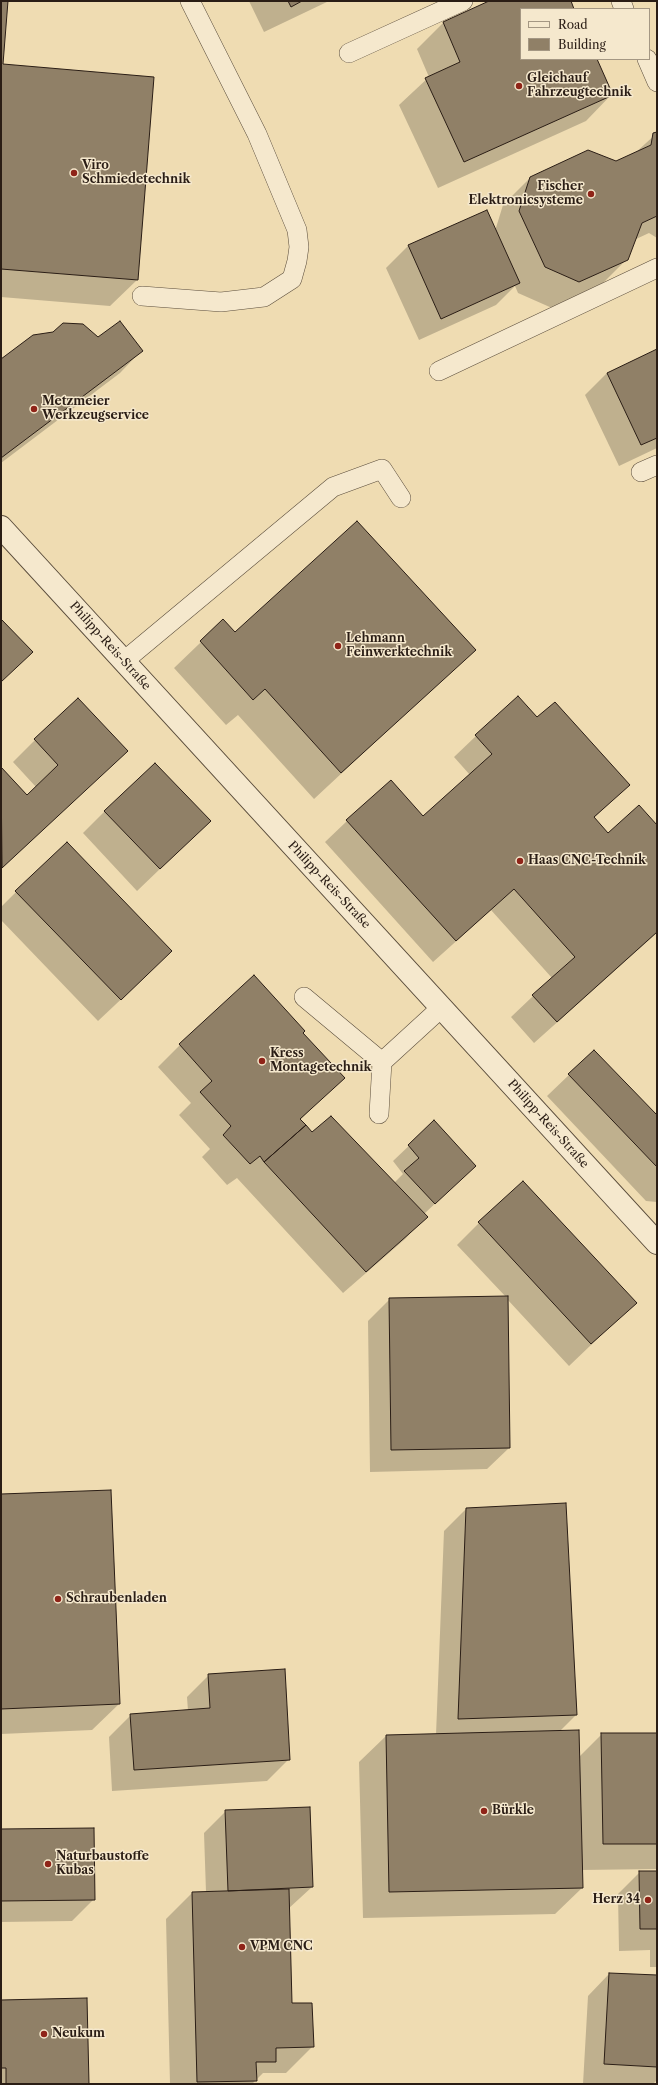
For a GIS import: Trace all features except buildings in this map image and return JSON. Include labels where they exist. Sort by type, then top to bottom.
[{"type":"street","name":"Philipp-Reis-Straße","points":[[1,527],[657,1243]]},
{"type":"lane","points":[[142,296],[221,302],[264,297],[292,279],[297,261],[299,247],[297,230],[257,134],[190,1]]},
{"type":"lane","points":[[349,53],[463,1]]},
{"type":"lane","points":[[647,60],[657,82]]},
{"type":"lane","points":[[439,371],[657,268]]},
{"type":"lane","points":[[124,661],[333,487],[382,470],[401,498]]},
{"type":"lane","points":[[304,997],[382,1062]]},
{"type":"lane","points":[[379,1114],[382,1062],[441,1008]]},
{"type":"place","name":"Gleichauf Fahrzeugtechnik","points":[[519,86]]},
{"type":"place","name":"Viro Schmiedetechnik","points":[[74,173]]},
{"type":"place","name":"Fischer Elektronicsysteme","points":[[591,194]]},
{"type":"place","name":"Metzmeier Werkzeugservice","points":[[34,409]]},
{"type":"place","name":"Lehmann Feinwerktechnik","points":[[338,646]]},
{"type":"place","name":"Haas CNC-Technik","points":[[520,861]]},
{"type":"place","name":"Kress Montagetechnik","points":[[262,1061]]},
{"type":"place","name":"Schraubenladen","points":[[58,1599]]},
{"type":"place","name":"Bürkle","points":[[484,1811]]},
{"type":"place","name":"Naturbaustoffe Kubas","points":[[48,1864]]},
{"type":"place","name":"Herz 34","points":[[648,1900]]},
{"type":"place","name":"VPM CNC","points":[[242,1947]]},
{"type":"place","name":"Neukum","points":[[44,2034]]}]
